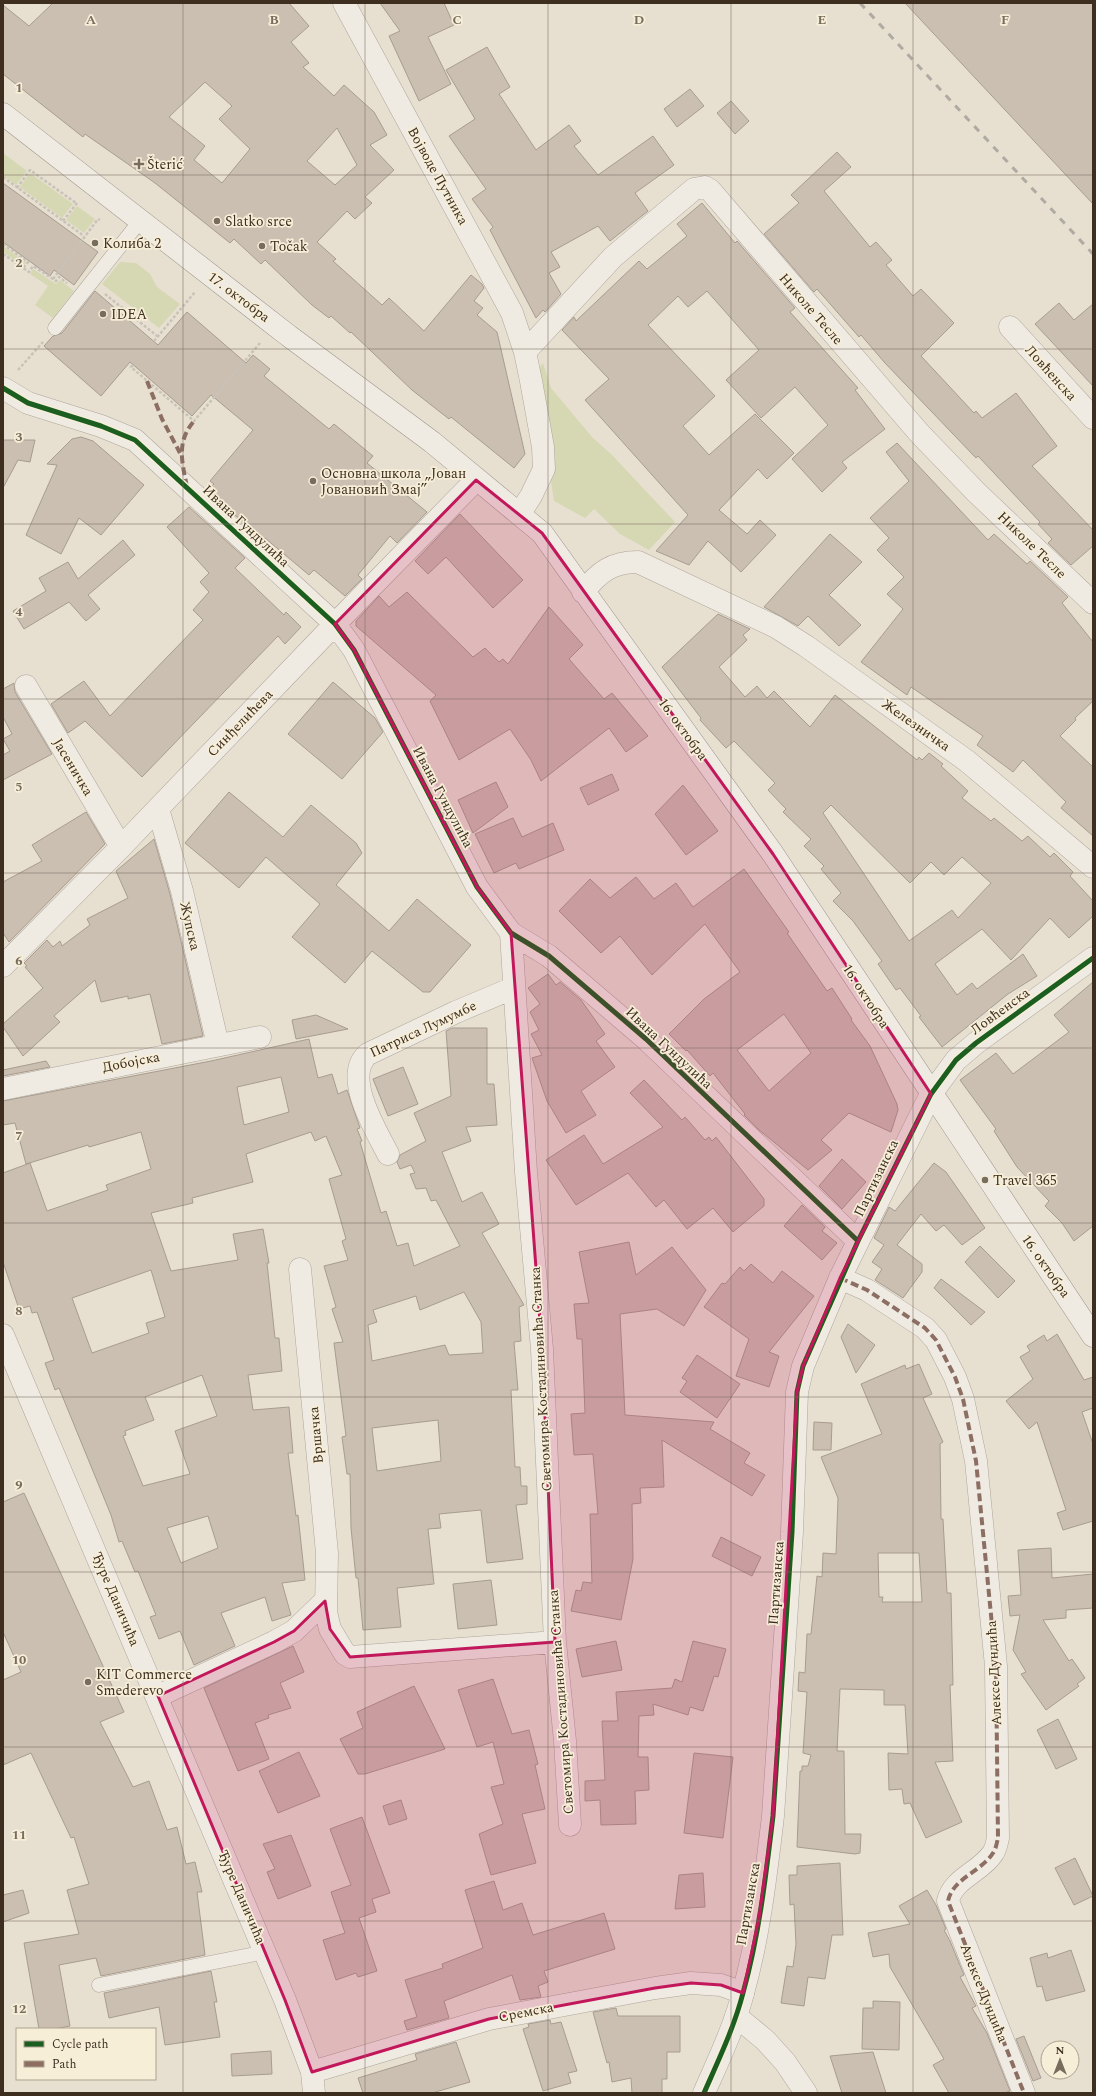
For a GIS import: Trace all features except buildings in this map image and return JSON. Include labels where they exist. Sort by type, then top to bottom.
[{"type":"street","name":"Војводе Путника","points":[[344,3],[512,313],[525,352],[543,447],[544,469],[531,496],[520,513]]},
{"type":"street","name":"17. октобра","points":[[3,114],[210,275],[432,442],[476,480],[520,513],[542,533],[583,592]]},
{"type":"street","name":"Николе Тесле","points":[[525,352],[614,257],[694,189],[705,187],[710,190],[920,434],[977,493],[1093,602]]},
{"type":"street","name":"Ловћенска","points":[[1010,327],[1093,418]]},
{"type":"street","name":"Ивана Гундулића","points":[[9,380],[28,404],[101,426],[135,440],[335,624],[354,650],[477,887],[511,933],[549,956],[646,1040],[858,1241]]},
{"type":"street","name":"Синђелићева","points":[[3,966],[158,809],[335,624],[476,480]]},
{"type":"street","name":"Железничка","points":[[583,592],[596,576],[606,570],[626,562],[638,562],[726,602],[776,627],[806,646],[967,761],[1091,861]]},
{"type":"street","name":"16. октобра","points":[[583,592],[634,660],[773,854],[1093,1336]]},
{"type":"street","name":"Јасеничка","points":[[26,686],[121,847]]},
{"type":"street","name":"Жупска","points":[[158,809],[182,892],[218,1045]]},
{"type":"street","name":"Светомира Костадиновића Станка","points":[[511,933],[513,988],[542,1349],[554,1642],[565,1741],[570,1825]]},
{"type":"street","name":"Ловћенска","points":[[931,1094],[956,1060],[976,1043],[1093,958]]},
{"type":"street","name":"Патриса Лумумбе","points":[[388,1154],[359,1089],[358,1073],[363,1058],[368,1054],[456,1012],[513,988]]},
{"type":"street","name":"Добојска","points":[[3,1089],[260,1037]]},
{"type":"street","name":"Партизанска","points":[[704,2093],[736,2016],[743,1993],[759,1918],[773,1816],[792,1532],[797,1392],[803,1366],[840,1278],[931,1094]]},
{"type":"street","name":"Вршачка","points":[[300,1269],[327,1554],[325,1602],[330,1629],[345,1654],[350,1657],[554,1642]]},
{"type":"street","name":"Алексе Дундића","points":[[840,1278],[867,1290],[925,1328],[936,1340],[955,1377],[963,1399],[976,1461],[996,1666],[998,1838],[994,1852],[986,1861],[950,1891],[948,1901],[1024,2093]]},
{"type":"street","name":"Ђуре Даничића","points":[[3,1335],[158,1696],[265,1952],[313,2083]]},
{"type":"street","points":[[158,1696],[274,1642],[294,1631],[325,1602]]},
{"type":"street","name":"Сремска","points":[[313,2083],[489,2019],[691,1983],[721,1985],[743,1993]]},
{"type":"street","points":[[736,2016],[765,2040],[785,2062],[806,2093]]},
{"type":"lane","points":[[55,328],[140,221]]},
{"type":"lane","name":"Ђуре Даничића","points":[[99,1985],[265,1952]]},
{"type":"path","points":[[18,188],[30,170],[82,207]]},
{"type":"path","points":[[3,177],[84,236]]},
{"type":"path","points":[[63,221],[76,203]]},
{"type":"path","points":[[93,215],[127,238]]},
{"type":"path","points":[[53,279],[98,218]]},
{"type":"path","points":[[3,244],[28,262],[23,268]]},
{"type":"path","points":[[3,254],[29,272],[33,266],[56,282],[59,277],[82,294]]},
{"type":"path","points":[[154,340],[210,275]]},
{"type":"path","points":[[101,290],[157,336]]},
{"type":"path","points":[[133,365],[131,367],[194,421],[276,325]]},
{"type":"path","points":[[9,380],[32,356]]},
{"type":"highlighted area","points":[[476,480],[542,533],[773,854],[931,1094],[840,1278],[803,1366],[797,1392],[773,1816],[759,1918],[743,1993],[721,1985],[691,1983],[655,1988],[489,2019],[312,2072],[285,2000],[158,1696],[274,1642],[294,1631],[325,1601],[330,1629],[350,1657],[555,1642],[542,1349],[511,933],[477,887],[354,650],[335,624]]},
{"type":"green space","points":[[3,153],[27,171],[16,185],[3,176]]},
{"type":"green space","points":[[30,173],[73,204],[62,218],[20,187]]},
{"type":"green space","points":[[77,206],[95,219],[84,233],[66,220]]},
{"type":"green space","points":[[3,246],[26,262],[23,266],[3,252]]},
{"type":"green space","points":[[120,262],[136,263],[150,274],[157,287],[180,304],[159,328],[102,284]]},
{"type":"green space","points":[[33,269],[56,284],[60,280],[74,291],[53,318],[35,305],[48,286],[30,274]]},
{"type":"green space","points":[[543,363],[551,388],[592,437],[612,455],[675,522],[649,550],[620,534],[594,509],[585,518],[554,501],[535,374]]},
{"type":"railway","points":[[860,3],[1093,254]]},
{"type":"marked path","points":[[147,381],[162,419],[180,453]]},
{"type":"marked path","points":[[187,487],[183,469],[182,452],[188,429],[194,421]]},
{"type":"marked path","points":[[840,1278],[867,1290],[925,1328],[936,1340],[955,1377],[963,1399],[976,1461],[996,1666],[998,1838],[995,1850],[988,1860],[955,1886],[948,1901],[1024,2093]]},
{"type":"cycle path","points":[[3,388],[28,403],[101,426],[135,440],[335,624],[354,650],[477,887],[511,933],[549,956],[646,1039],[858,1241]]},
{"type":"cycle path","points":[[704,2093],[739,2006],[749,1971],[765,1883],[773,1816],[792,1532],[797,1392],[803,1366],[858,1241],[931,1094],[956,1060],[976,1043],[1093,958]]},
{"type":"place","name":"Šterić","points":[[139,164]]},
{"type":"place","name":"Slatko srce","points":[[217,221]]},
{"type":"place","name":"Колиба 2","points":[[95,243]]},
{"type":"place","name":"Točak","points":[[262,246]]},
{"type":"place","name":"IDEA","points":[[103,314]]},
{"type":"place","name":"Основна школа „Јован Јовановић Змај”","points":[[313,481]]},
{"type":"place","name":"Travel 365","points":[[985,1180]]},
{"type":"place","name":"KIT Commerce Smederevo","points":[[88,1682]]}]
